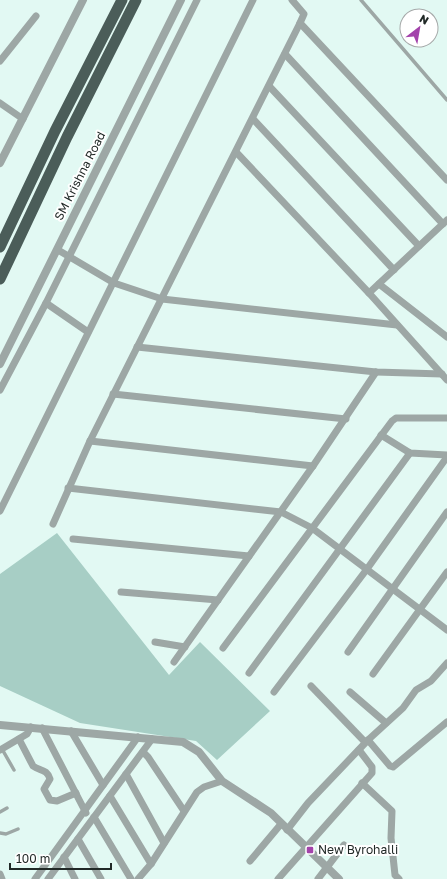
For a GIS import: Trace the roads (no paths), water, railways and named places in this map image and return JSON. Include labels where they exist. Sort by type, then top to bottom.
[{"type":"highway","points":[[0,247],[55,131],[122,0]]},
{"type":"highway","points":[[0,279],[67,137],[136,0]]},
{"type":"street","points":[[0,163],[83,0]]},
{"type":"street","name":"SM Krishna Road","points":[[0,364],[182,0]]},
{"type":"street","points":[[0,390],[46,303],[197,0]]},
{"type":"street","points":[[0,511],[253,0]]},
{"type":"street","points":[[53,524],[68,488],[113,394],[300,23],[304,14],[292,0]]},
{"type":"street","points":[[0,61],[36,16]]},
{"type":"street","points":[[300,23],[447,180]]},
{"type":"street","points":[[285,54],[445,222],[369,293]]},
{"type":"street","points":[[269,86],[419,246]]},
{"type":"street","points":[[0,103],[23,119]]},
{"type":"street","points":[[252,119],[394,270]]},
{"type":"street","points":[[236,152],[369,293],[447,380]]},
{"type":"street","points":[[58,250],[114,283],[162,299],[397,325]]},
{"type":"street","points":[[379,284],[447,337]]},
{"type":"street","points":[[46,303],[88,332]]},
{"type":"street","points":[[137,347],[376,372],[442,374]]},
{"type":"street","points":[[174,662],[346,419],[376,372]]},
{"type":"street","points":[[113,394],[346,419]]},
{"type":"street","points":[[223,648],[381,435],[396,418],[447,418]]},
{"type":"street","points":[[381,435],[410,453],[447,456]]},
{"type":"street","points":[[90,441],[313,466]]},
{"type":"street","points":[[249,674],[339,548],[410,453]]},
{"type":"street","points":[[274,692],[367,569],[447,456]]},
{"type":"street","points":[[68,488],[280,512],[312,528],[447,630]]},
{"type":"street","points":[[348,652],[447,512]]},
{"type":"street","points":[[73,539],[249,556]]},
{"type":"street","points":[[373,674],[447,572]]},
{"type":"street","points":[[121,592],[218,600]]},
{"type":"street","points":[[154,642],[185,647]]},
{"type":"street","points":[[287,830],[308,803],[367,741],[403,708],[416,690],[431,681],[447,663]]},
{"type":"street","points":[[311,686],[367,741],[390,766],[393,767],[447,722]]},
{"type":"street","points":[[350,692],[386,723]]},
{"type":"street","points":[[0,725],[183,742],[199,752],[222,781],[271,813],[339,879]]},
{"type":"street","points":[[1,749],[28,734],[32,727]]},
{"type":"street","points":[[42,728],[76,792],[84,811],[93,819],[131,879]]},
{"type":"street","points":[[71,731],[103,785]]},
{"type":"street","points":[[35,879],[138,737]]},
{"type":"street","points":[[19,739],[33,766],[43,769],[48,773],[50,779],[44,789],[50,800],[57,801],[76,792]]},
{"type":"street","points":[[48,879],[152,739]]},
{"type":"street","points":[[278,879],[373,770],[359,750]]},
{"type":"street","points":[[143,752],[148,756],[184,811]]},
{"type":"street","points":[[126,774],[164,843]]},
{"type":"street","points":[[138,879],[151,864],[197,792],[204,787],[222,781]]},
{"type":"street","points":[[362,783],[392,810],[391,838],[395,875],[399,879]]},
{"type":"street","points":[[110,796],[151,864]]},
{"type":"street","points":[[250,860],[281,824]]},
{"type":"street","points":[[78,839],[101,879]]},
{"type":"street","points":[[318,879],[344,846]]},
{"type":"street","points":[[64,857],[75,879]]},
{"type":"street","points":[[0,874],[2,879]]},
{"type":"lane","points":[[361,0],[447,100]]},
{"type":"lane","points":[[1,749],[14,770]]},
{"type":"lane","points":[[0,812],[7,808]]},
{"type":"lane","points":[[0,833],[6,834],[18,829]]},
{"type":"place","name":"New Byrohalli","points":[[310,850]]}]
